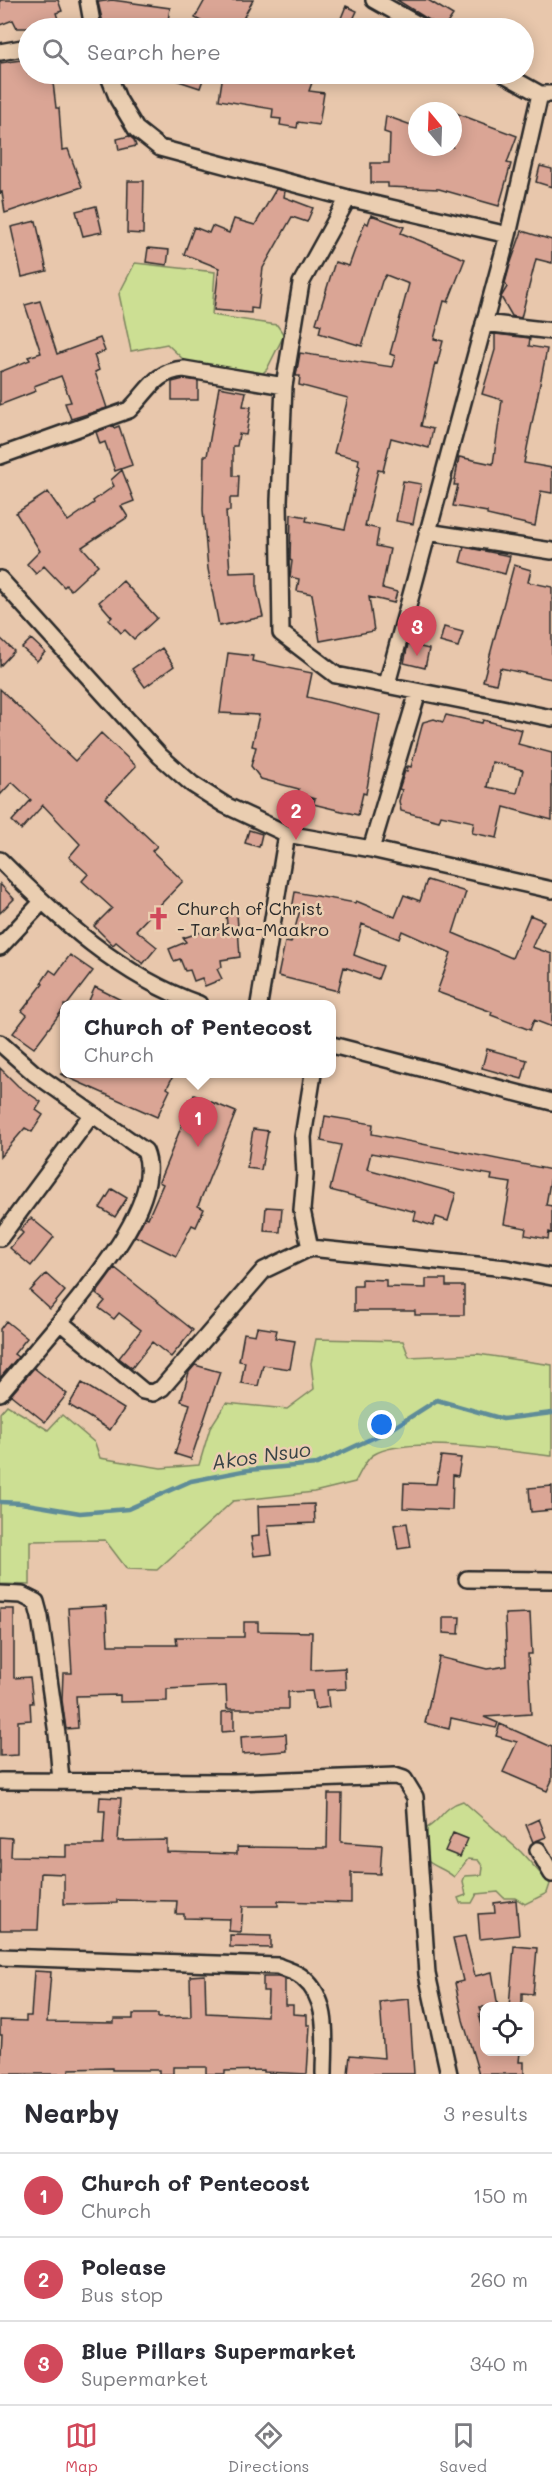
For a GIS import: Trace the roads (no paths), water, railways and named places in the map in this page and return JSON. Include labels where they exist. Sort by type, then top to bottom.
[{"type":"street","points":[[88,0],[91,18]]},
{"type":"street","points":[[374,0],[406,18]]},
{"type":"street","points":[[0,52],[18,49]]},
{"type":"street","points":[[112,84],[136,129],[160,148],[348,198],[508,235]]},
{"type":"street","points":[[387,684],[546,94],[525,84]]},
{"type":"street","points":[[348,198],[301,283],[284,386],[279,501],[281,633],[336,675],[552,718]]},
{"type":"street","points":[[484,323],[552,331]]},
{"type":"street","points":[[0,456],[129,410],[153,382],[172,370],[184,369],[284,386]]},
{"type":"street","points":[[427,532],[552,551]]},
{"type":"street","points":[[0,579],[159,756],[192,784],[225,805],[287,834],[371,849],[552,890]]},
{"type":"street","points":[[371,849],[418,692]]},
{"type":"street","points":[[260,1000],[287,834]]},
{"type":"street","points":[[0,860],[78,935],[126,969],[187,1000]]},
{"type":"street","points":[[0,947],[42,902]]},
{"type":"street","points":[[0,1043],[34,1072],[145,1151],[149,1171],[140,1208],[108,1261],[0,1393]]},
{"type":"street","points":[[336,1046],[552,1102]]},
{"type":"street","points":[[310,1248],[302,1210],[305,1175],[303,1137],[312,1078]]},
{"type":"street","points":[[0,1238],[92,1114]]},
{"type":"street","points":[[60,1322],[143,1391],[153,1393],[162,1388],[264,1270],[310,1248],[506,1268],[552,1277]]},
{"type":"street","points":[[467,1579],[552,1580]]},
{"type":"street","points":[[0,1594],[22,1595],[36,1602],[57,1734],[61,1781]]},
{"type":"street","points":[[0,1781],[234,1782],[395,1776],[404,1779],[415,1797],[427,1974],[449,2074]]},
{"type":"street","points":[[538,1850],[552,1874]]},
{"type":"street","points":[[0,1957],[278,1966],[302,1977],[318,1995],[323,2018],[324,2074]]},
{"type":"waterway","name":"Akos Nsuo","points":[[0,1502],[21,1503],[80,1513],[128,1509],[191,1481],[248,1470],[317,1464],[390,1430],[437,1400],[503,1419],[552,1413]]},
{"type":"place","name":"Blue Pillars Supermarket","points":[[417,656]]},
{"type":"place","name":"Polease","points":[[296,840]]},
{"type":"place","name":"Church of Christ - Tarkwa-Maakro","points":[[159,918]]},
{"type":"place","name":"Church of Pentecost","points":[[198,1147]]}]
